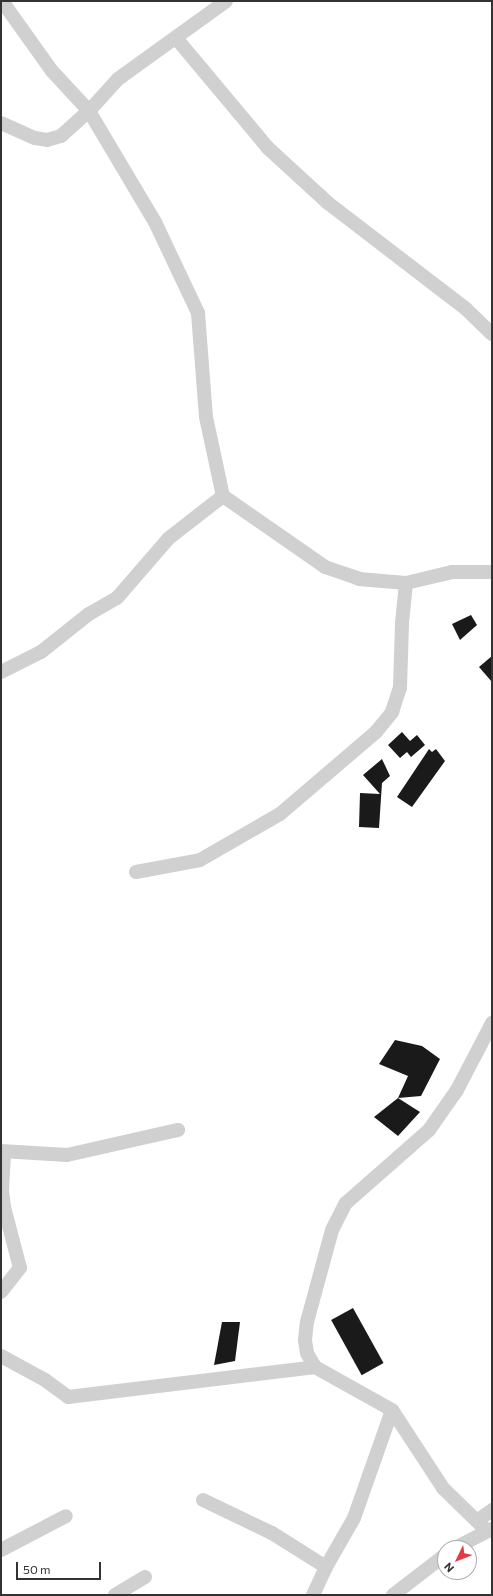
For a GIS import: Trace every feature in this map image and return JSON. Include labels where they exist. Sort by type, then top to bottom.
[{"type":"street","points":[[2,1],[52,71],[89,111],[155,222],[198,313],[206,417],[223,496],[325,566],[359,579],[406,583],[452,572],[492,572]]},
{"type":"street","points":[[1,123],[19,132],[46,140],[61,136],[89,111],[118,79],[226,1]]},
{"type":"street","points":[[176,38],[268,148],[328,203],[466,309],[492,334]]},
{"type":"street","points":[[1,672],[41,652],[89,614],[117,598],[168,538],[223,496]]},
{"type":"street","points":[[136,872],[200,860],[280,814],[376,732],[392,712],[400,688],[402,623],[406,583]]},
{"type":"street","points":[[470,1540],[489,1530],[443,1488],[392,1410],[315,1367],[307,1353],[307,1322],[332,1230],[346,1203],[429,1130],[456,1090],[492,1023]]},
{"type":"street","points":[[1,1292],[20,1268],[4,1207],[2,1152],[13,1151],[67,1155],[178,1130]]},
{"type":"street","points":[[1,1356],[44,1380],[68,1397],[315,1367]]},
{"type":"street","points":[[313,1595],[326,1567],[354,1518],[392,1410]]},
{"type":"street","points":[[203,1500],[272,1533],[326,1567]]},
{"type":"street","points":[[477,1520],[492,1510]]},
{"type":"street","points":[[1,1550],[66,1516]]},
{"type":"street","points":[[393,1595],[437,1561]]},
{"type":"street","points":[[115,1595],[145,1577]]},
{"type":"building","points":[[471,615],[477,625],[460,640],[452,624]]},
{"type":"building","points":[[492,656],[492,682],[479,667]]},
{"type":"building","points":[[402,732],[410,741],[417,735],[425,745],[411,757],[407,752],[400,758],[388,745]]},
{"type":"building","points":[[429,749],[432,752],[436,749],[445,761],[412,807],[397,797]]},
{"type":"building","points":[[382,759],[390,776],[382,783],[379,828],[359,827],[360,793],[380,794],[363,775]]},
{"type":"building","points":[[395,1040],[422,1046],[440,1059],[421,1096],[398,1098],[408,1076],[379,1064]]},
{"type":"building","points":[[398,1098],[420,1112],[398,1136],[374,1117]]},
{"type":"building","points":[[353,1308],[384,1363],[362,1375],[331,1320]]},
{"type":"building","points":[[222,1322],[240,1322],[235,1361],[214,1365]]}]
